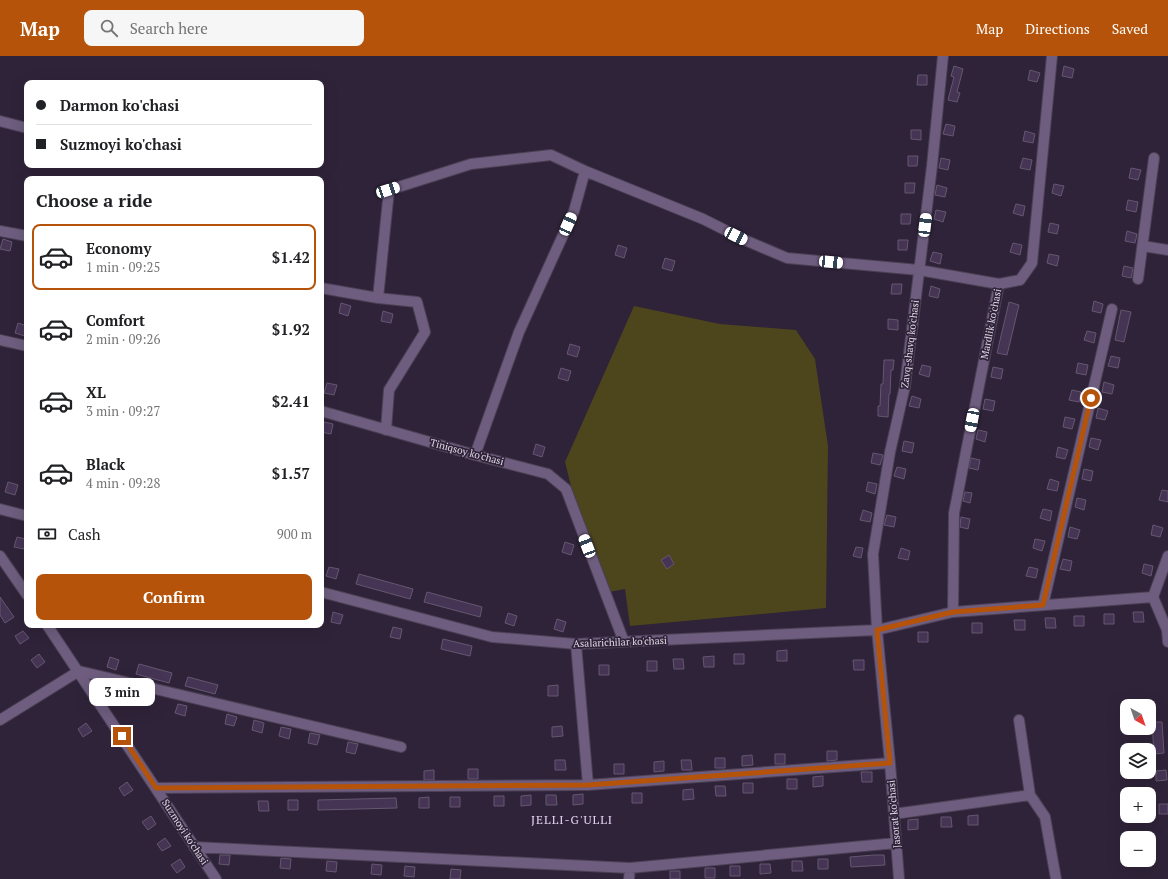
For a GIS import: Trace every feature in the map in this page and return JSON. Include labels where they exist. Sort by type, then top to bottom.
[{"type":"street","name":"Zavq-shavq ko'chasi","points":[[877,630],[873,554],[890,452],[905,386],[943,56]]},
{"type":"street","name":"Mardlik ko'chasi","points":[[953,612],[954,513],[999,284],[1020,280],[1032,263],[1052,56]]},
{"type":"street","points":[[0,121],[24,127]]},
{"type":"street","points":[[378,298],[388,190],[471,164],[551,155],[585,171],[703,219],[747,241],[787,258],[919,270],[999,284]]},
{"type":"street","points":[[1138,279],[1154,158]]},
{"type":"street","points":[[475,455],[519,332],[574,211],[585,171]]},
{"type":"street","points":[[0,231],[24,235]]},
{"type":"street","points":[[1143,246],[1168,250]]},
{"type":"street","points":[[324,289],[378,298],[416,302],[424,332],[389,390],[386,430]]},
{"type":"street","points":[[1043,605],[1112,309]]},
{"type":"street","points":[[0,340],[24,345]]},
{"type":"street","name":"Tiniqsoy ko'chasi","points":[[324,412],[475,455],[548,474],[566,489],[624,642]]},
{"type":"street","points":[[0,509],[24,515]]},
{"type":"street","points":[[0,556],[24,591]]},
{"type":"street","points":[[1168,556],[1153,597],[1168,629],[1168,642]]},
{"type":"street","name":"Asalarichilar ko'chasi","points":[[324,593],[492,637],[576,644],[877,630],[953,612],[1153,597]]},
{"type":"street","name":"Suzmoyi ko'chasi","points":[[49,628],[216,879]]},
{"type":"street","name":"Jasorat ko'chasi","points":[[877,630],[890,763],[899,879]]},
{"type":"street","points":[[576,644],[588,785]]},
{"type":"street","points":[[0,720],[79,671],[401,747]]},
{"type":"street","points":[[1019,720],[1030,795],[1045,817],[1056,879]]},
{"type":"street","points":[[156,788],[588,785],[890,763]]},
{"type":"street","points":[[894,814],[1030,795]]},
{"type":"street","points":[[194,847],[630,868],[896,843]]},
{"type":"street","points":[[629,879],[630,868]]},
{"type":"shaded area","points":[[634,306],[720,324],[796,330],[815,359],[828,446],[826,608],[630,626],[625,589],[609,592],[580,522],[565,462]]},
{"type":"building","points":[[954,66],[963,69],[957,92],[960,93],[957,102],[948,100],[954,77],[951,76]]},
{"type":"building","points":[[1064,66],[1074,69],[1072,78],[1062,76]]},
{"type":"building","points":[[1030,70],[1040,73],[1037,82],[1028,80]]},
{"type":"building","points":[[918,75],[927,75],[927,85],[917,85]]},
{"type":"building","points":[[946,124],[955,126],[953,136],[943,134]]},
{"type":"building","points":[[911,130],[921,130],[921,140],[911,139]]},
{"type":"building","points":[[1025,131],[1035,134],[1033,143],[1023,141]]},
{"type":"building","points":[[908,156],[918,156],[917,166],[908,166]]},
{"type":"building","points":[[941,158],[950,160],[948,170],[939,168]]},
{"type":"building","points":[[1023,158],[1032,160],[1030,170],[1020,168]]},
{"type":"building","points":[[1131,168],[1141,170],[1138,180],[1129,178]]},
{"type":"building","points":[[905,183],[915,183],[914,193],[905,193]]},
{"type":"building","points":[[1054,184],[1064,186],[1061,196],[1052,193]]},
{"type":"building","points":[[937,185],[947,188],[945,197],[935,195]]},
{"type":"building","points":[[1128,200],[1138,202],[1136,212],[1126,210]]},
{"type":"building","points":[[1016,204],[1025,206],[1023,216],[1013,213]]},
{"type":"building","points":[[936,210],[946,212],[943,222],[934,219]]},
{"type":"building","points":[[901,214],[911,214],[910,224],[901,224]]},
{"type":"building","points":[[1050,223],[1059,225],[1057,234],[1048,232]]},
{"type":"building","points":[[1127,231],[1137,234],[1135,243],[1125,241]]},
{"type":"building","points":[[3,239],[12,242],[10,251],[0,249]]},
{"type":"building","points":[[898,240],[908,240],[907,250],[898,250]]},
{"type":"building","points":[[1013,243],[1022,245],[1020,255],[1010,252]]},
{"type":"building","points":[[618,245],[627,248],[624,258],[615,255]]},
{"type":"building","points":[[933,252],[942,254],[940,264],[930,261]]},
{"type":"building","points":[[1049,254],[1059,256],[1057,266],[1047,263]]},
{"type":"building","points":[[665,258],[675,261],[672,271],[662,268]]},
{"type":"building","points":[[1124,266],[1133,268],[1131,278],[1122,276]]},
{"type":"building","points":[[892,284],[902,284],[901,294],[891,294]]},
{"type":"building","points":[[931,286],[940,289],[938,298],[929,296]]},
{"type":"building","points":[[1094,301],[1103,304],[1101,313],[1092,311]]},
{"type":"building","points":[[1009,302],[1019,305],[1007,355],[997,353]]},
{"type":"building","points":[[341,303],[351,306],[348,316],[339,313]]},
{"type":"building","points":[[1121,310],[1131,312],[1124,342],[1115,340]]},
{"type":"building","points":[[383,311],[393,314],[391,323],[381,321]]},
{"type":"building","points":[[888,319],[898,320],[898,330],[888,329]]},
{"type":"building","points":[[18,323],[24,325],[24,336],[15,333]]},
{"type":"building","points":[[1087,331],[1096,333],[1094,343],[1084,340]]},
{"type":"building","points":[[570,344],[580,347],[577,357],[567,354]]},
{"type":"building","points":[[1111,356],[1120,358],[1118,368],[1108,366]]},
{"type":"building","points":[[884,360],[894,360],[893,370],[891,370],[888,417],[878,416],[881,384],[883,384]]},
{"type":"building","points":[[1078,363],[1088,365],[1086,375],[1076,373]]},
{"type":"building","points":[[922,365],[931,367],[929,377],[919,374]]},
{"type":"building","points":[[993,367],[1003,369],[1001,379],[991,377]]},
{"type":"building","points":[[561,368],[571,371],[568,381],[558,378]]},
{"type":"building","points":[[1104,382],[1114,385],[1112,394],[1102,392]]},
{"type":"building","points":[[327,383],[337,385],[334,395],[324,393]]},
{"type":"building","points":[[1072,390],[1081,392],[1079,402],[1069,400]]},
{"type":"building","points":[[912,396],[921,399],[919,408],[909,406]]},
{"type":"building","points":[[985,399],[995,401],[993,411],[983,409]]},
{"type":"building","points":[[1098,408],[1108,411],[1105,420],[1096,418]]},
{"type":"building","points":[[1065,417],[1075,419],[1072,429],[1063,427]]},
{"type":"building","points":[[324,422],[333,424],[331,434],[324,433]]},
{"type":"building","points":[[978,430],[987,432],[985,442],[976,439]]},
{"type":"building","points":[[1091,438],[1101,440],[1098,450],[1089,447]]},
{"type":"building","points":[[904,441],[914,443],[912,453],[902,451]]},
{"type":"building","points":[[536,444],[545,447],[542,457],[533,454]]},
{"type":"building","points":[[1058,447],[1068,450],[1065,459],[1056,457]]},
{"type":"building","points":[[873,453],[883,455],[880,465],[871,463]]},
{"type":"building","points":[[971,458],[980,460],[978,470],[969,468]]},
{"type":"building","points":[[897,467],[906,469],[904,479],[894,476]]},
{"type":"building","points":[[1084,469],[1093,471],[1091,481],[1082,479]]},
{"type":"building","points":[[1050,479],[1059,482],[1057,491],[1047,489]]},
{"type":"building","points":[[8,482],[18,485],[15,495],[5,492]]},
{"type":"building","points":[[868,482],[877,484],[875,494],[866,491]]},
{"type":"building","points":[[1162,490],[1168,491],[1168,502],[1159,500]]},
{"type":"building","points":[[965,492],[972,493],[970,503],[963,501]]},
{"type":"building","points":[[1077,498],[1086,500],[1084,510],[1075,507]]},
{"type":"building","points":[[1043,509],[1052,511],[1050,521],[1040,518]]},
{"type":"building","points":[[863,510],[872,513],[870,522],[860,520]]},
{"type":"building","points":[[887,515],[896,517],[894,527],[884,525]]},
{"type":"building","points":[[961,517],[970,519],[968,529],[960,527]]},
{"type":"building","points":[[1153,525],[1163,528],[1160,537],[1151,535]]},
{"type":"building","points":[[1070,527],[1080,530],[1077,539],[1068,537]]},
{"type":"building","points":[[17,537],[24,539],[24,549],[14,547]]},
{"type":"building","points":[[1035,539],[1045,541],[1042,551],[1033,548]]},
{"type":"building","points":[[565,542],[574,545],[571,555],[562,552]]},
{"type":"building","points":[[856,547],[863,548],[861,558],[853,556]]},
{"type":"building","points":[[901,548],[910,551],[908,560],[898,558]]},
{"type":"building","points":[[669,555],[674,564],[667,569],[661,560]]},
{"type":"building","points":[[1063,559],[1072,561],[1070,571],[1060,569]]},
{"type":"building","points":[[1144,564],[1153,566],[1151,576],[1142,573]]},
{"type":"building","points":[[329,567],[339,569],[336,579],[326,576]]},
{"type":"building","points":[[1029,567],[1038,569],[1036,578],[1026,576]]},
{"type":"building","points":[[359,574],[413,589],[410,599],[356,584]]},
{"type":"building","points":[[427,592],[482,607],[480,617],[424,602]]},
{"type":"building","points":[[0,597],[14,617],[5,623],[0,615]]},
{"type":"building","points":[[333,612],[343,615],[340,624],[331,622]]},
{"type":"building","points":[[1133,612],[1143,612],[1144,622],[1134,622]]},
{"type":"building","points":[[508,613],[517,616],[514,626],[505,623]]},
{"type":"building","points":[[1104,614],[1114,614],[1114,624],[1104,624]]},
{"type":"building","points":[[1074,616],[1084,616],[1084,626],[1074,626]]},
{"type":"building","points":[[1045,618],[1055,618],[1056,628],[1046,628]]},
{"type":"building","points":[[557,619],[566,622],[563,632],[554,629]]},
{"type":"building","points":[[1014,620],[1025,620],[1025,630],[1015,630]]},
{"type":"building","points":[[972,623],[982,623],[982,633],[972,633]]},
{"type":"building","points":[[393,627],[402,629],[400,639],[390,637]]},
{"type":"building","points":[[23,631],[29,638],[20,644],[15,636]]},
{"type":"building","points":[[918,632],[928,632],[928,642],[918,642]]},
{"type":"building","points":[[443,639],[472,646],[470,656],[441,649]]},
{"type":"building","points":[[787,650],[787,661],[777,661],[777,651]]},
{"type":"building","points":[[39,654],[45,662],[37,668],[31,660]]},
{"type":"building","points":[[734,654],[744,654],[744,664],[734,664]]},
{"type":"building","points":[[714,656],[714,667],[704,667],[703,657]]},
{"type":"building","points":[[110,657],[119,660],[116,670],[107,667]]},
{"type":"building","points":[[673,659],[683,659],[684,669],[674,669]]},
{"type":"building","points":[[853,660],[864,660],[864,670],[854,670]]},
{"type":"building","points":[[647,661],[657,661],[657,671],[647,671]]},
{"type":"building","points":[[139,664],[172,673],[169,683],[136,674]]},
{"type":"building","points":[[599,665],[609,665],[609,675],[599,675]]},
{"type":"building","points":[[188,677],[218,685],[215,694],[185,686]]},
{"type":"building","points":[[558,685],[558,696],[548,696],[548,686]]},
{"type":"building","points":[[178,704],[187,706],[185,716],[175,713]]},
{"type":"building","points":[[227,714],[237,717],[234,726],[225,724]]},
{"type":"building","points":[[254,720],[264,723],[262,733],[252,730]]},
{"type":"building","points":[[1156,722],[1162,722],[1164,753],[1156,754],[1156,743],[1153,743],[1153,735],[1156,735]]},
{"type":"building","points":[[86,723],[92,731],[83,737],[78,729]]},
{"type":"building","points":[[562,726],[563,736],[552,737],[552,727]]},
{"type":"building","points":[[281,727],[291,729],[289,739],[279,736]]},
{"type":"building","points":[[310,733],[320,735],[317,745],[308,743]]},
{"type":"building","points":[[348,742],[358,744],[355,754],[346,752]]},
{"type":"building","points":[[827,751],[837,751],[837,760],[827,761]]},
{"type":"building","points":[[775,754],[785,754],[785,764],[775,764]]},
{"type":"building","points":[[752,755],[753,765],[742,766],[742,756]]},
{"type":"building","points":[[715,758],[725,758],[725,768],[715,768]]},
{"type":"building","points":[[555,760],[565,760],[566,770],[555,770]]},
{"type":"building","points":[[681,760],[691,760],[692,770],[682,770]]},
{"type":"building","points":[[664,761],[664,771],[654,772],[654,762]]},
{"type":"building","points":[[614,764],[624,764],[624,774],[614,774]]},
{"type":"building","points":[[468,769],[478,769],[478,779],[468,779]]},
{"type":"building","points":[[434,770],[434,780],[424,780],[424,771]]},
{"type":"building","points":[[1166,770],[1167,780],[1156,781],[1156,771]]},
{"type":"building","points":[[861,772],[872,772],[872,782],[862,782]]},
{"type":"building","points":[[823,776],[823,786],[813,787],[813,777]]},
{"type":"building","points":[[787,779],[797,779],[797,789],[787,789]]},
{"type":"building","points":[[127,782],[133,790],[124,796],[119,788]]},
{"type":"building","points":[[743,783],[753,783],[753,793],[743,793]]},
{"type":"building","points":[[715,786],[725,786],[726,796],[716,796]]},
{"type":"building","points":[[693,789],[694,799],[683,800],[683,790]]},
{"type":"building","points":[[632,793],[642,793],[642,803],[632,803]]},
{"type":"building","points":[[583,794],[583,804],[573,805],[573,795]]},
{"type":"building","points":[[531,795],[531,805],[521,806],[521,796]]},
{"type":"building","points":[[546,795],[556,795],[557,805],[546,805]]},
{"type":"building","points":[[494,796],[504,796],[504,806],[494,806]]},
{"type":"building","points":[[429,797],[429,808],[419,808],[419,798]]},
{"type":"building","points":[[450,797],[460,797],[460,807],[450,807]]},
{"type":"building","points":[[396,798],[397,808],[318,810],[318,800]]},
{"type":"building","points":[[288,800],[298,800],[298,810],[288,810]]},
{"type":"building","points":[[258,801],[268,801],[269,811],[259,811]]},
{"type":"building","points":[[1159,804],[1168,804],[1168,814],[1159,814]]},
{"type":"building","points":[[978,815],[978,825],[968,825],[968,816]]},
{"type":"building","points":[[151,816],[156,824],[148,830],[142,822]]},
{"type":"building","points":[[941,817],[951,817],[952,827],[941,827]]},
{"type":"building","points":[[918,819],[918,829],[908,830],[908,820]]},
{"type":"building","points":[[165,838],[171,846],[162,851],[157,844]]},
{"type":"building","points":[[220,855],[230,855],[229,865],[219,864]]},
{"type":"building","points":[[884,855],[885,865],[851,867],[850,857]]},
{"type":"building","points":[[281,858],[291,859],[290,869],[280,868]]},
{"type":"building","points":[[180,859],[185,867],[177,873],[171,865]]},
{"type":"building","points":[[818,859],[828,859],[828,869],[818,869]]},
{"type":"building","points":[[327,861],[337,862],[336,872],[326,871]]},
{"type":"building","points":[[792,861],[802,861],[803,871],[792,871]]},
{"type":"building","points":[[372,864],[382,865],[381,875],[371,874]]},
{"type":"building","points":[[760,864],[770,864],[771,873],[760,874]]},
{"type":"building","points":[[405,866],[415,867],[414,877],[404,876]]},
{"type":"building","points":[[730,866],[740,866],[740,876],[730,876]]},
{"type":"building","points":[[705,868],[715,868],[715,878],[705,878]]},
{"type":"building","points":[[451,869],[461,870],[460,879],[450,879]]},
{"type":"building","points":[[670,871],[680,871],[680,879],[670,879]]},
{"type":"district","name":"JELLI-G'ULLI","points":[[572,819]]},
{"type":"route","points":[[122,736],[156,788],[588,785],[890,763],[877,630],[953,612],[1043,605],[1091,398]]}]
